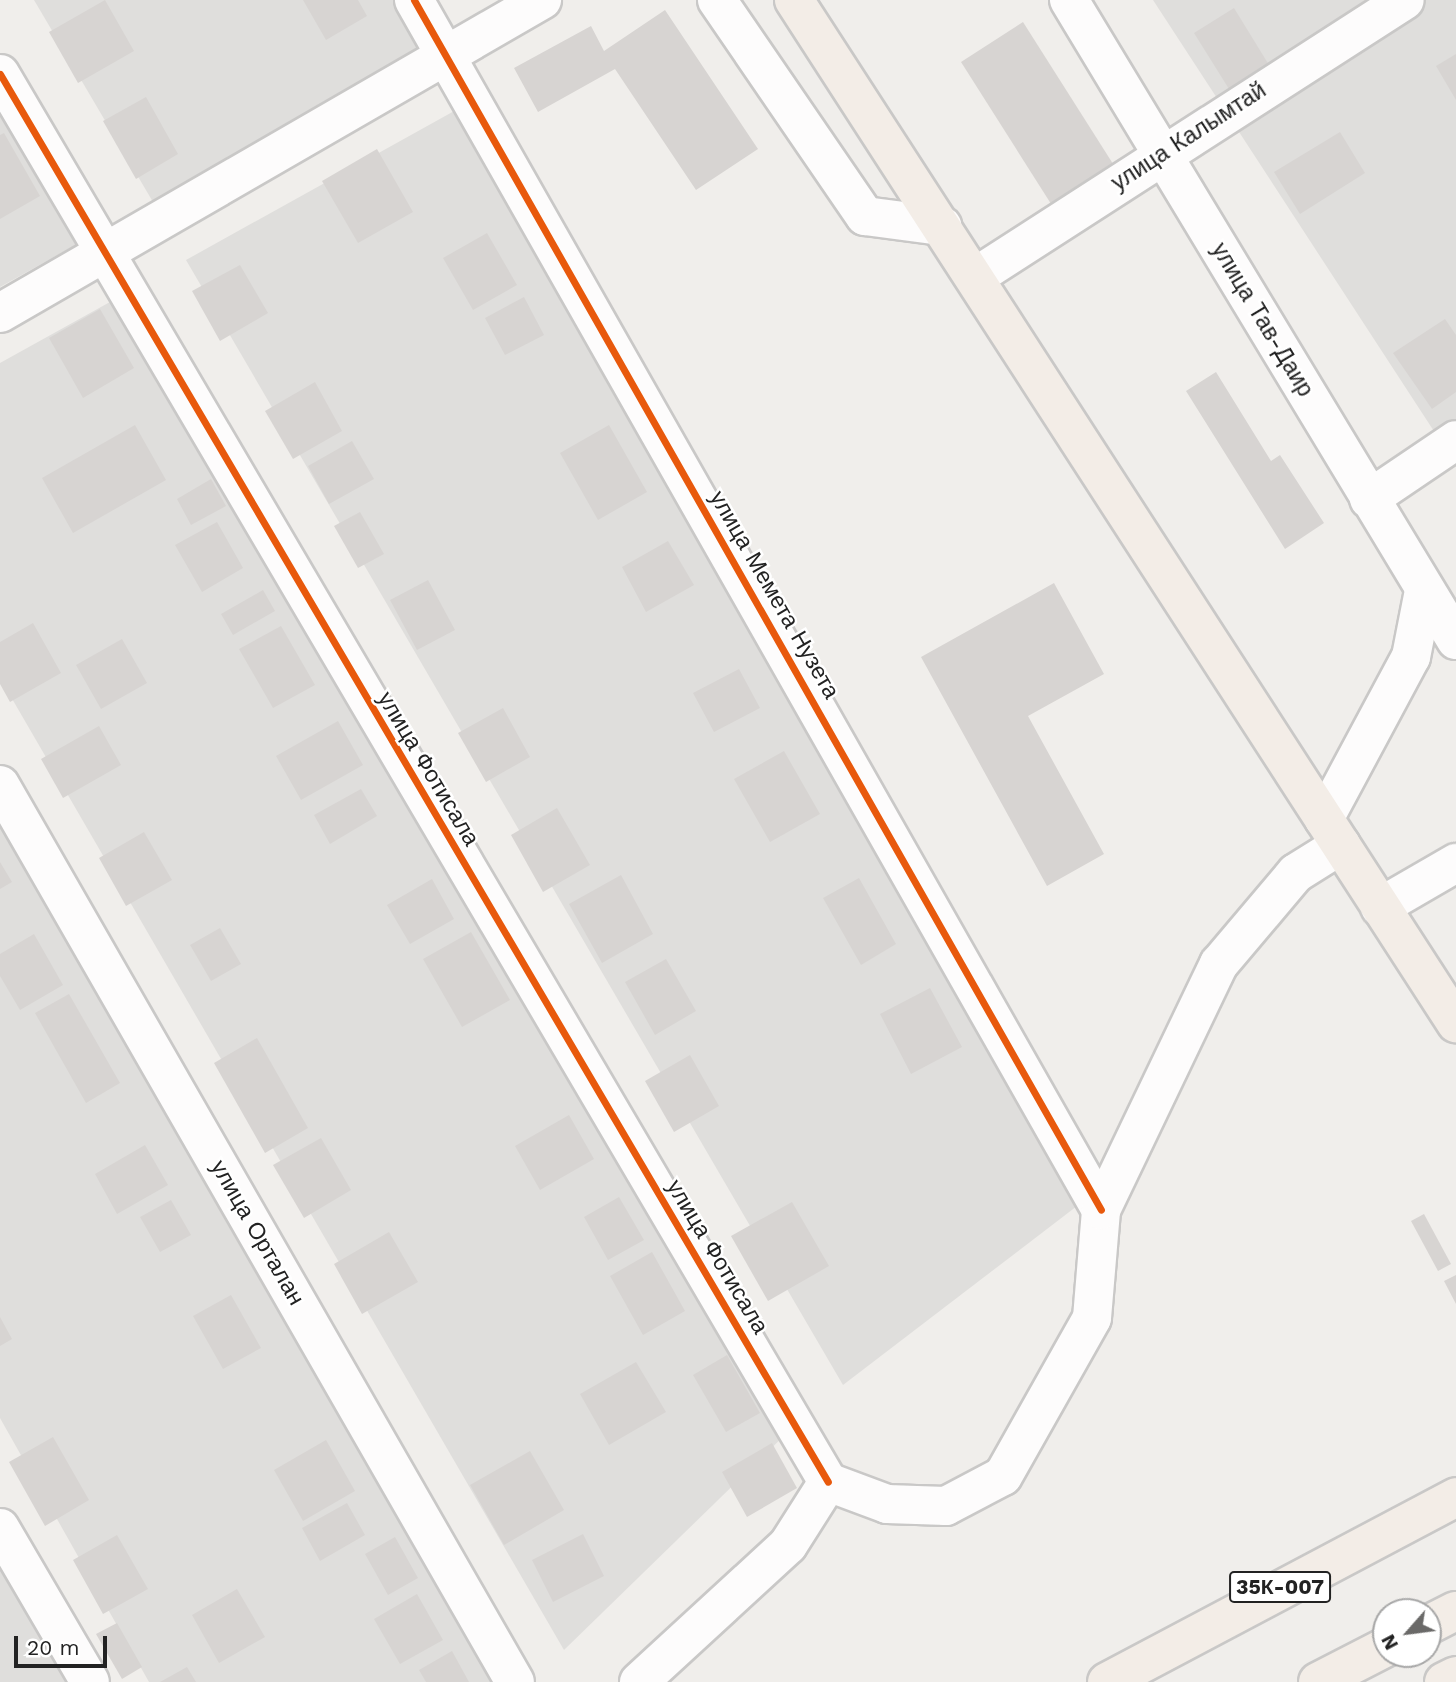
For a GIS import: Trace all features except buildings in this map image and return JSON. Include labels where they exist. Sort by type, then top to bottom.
[{"type":"main road","points":[[794,0],[1456,1023]]},
{"type":"main road","name":"35К-007","points":[[1107,1682],[1456,1497]]},
{"type":"main road","points":[[1318,1682],[1372,1654]]},
{"type":"main road","points":[[1444,1682],[1456,1676]]},
{"type":"street","name":"улица Мемета Нузета","points":[[414,0],[1101,1210]]},
{"type":"street","points":[[0,313],[447,59],[542,0]]},
{"type":"street","points":[[717,0],[865,216],[942,226]]},
{"type":"street","name":"улица Тав-Даир","points":[[1069,0],[1368,499],[1456,639]]},
{"type":"street","name":"улица Калымтай","points":[[975,277],[1162,153],[1405,0]]},
{"type":"street","name":"улица Фотисала","points":[[0,74],[103,256],[828,1482]]},
{"type":"street","points":[[1368,499],[1456,440]]},
{"type":"street","points":[[639,1682],[788,1545],[828,1482],[887,1504],[946,1506],[1003,1476],[1093,1318],[1101,1210],[1219,964],[1332,832],[1411,657],[1424,591]]},
{"type":"street","name":"улица Орталан","points":[[0,785],[515,1682]]},
{"type":"street","points":[[1380,907],[1456,863]]},
{"type":"street","points":[[0,1528],[90,1682]]},
{"type":"shaded area","points":[[34,0],[405,0],[432,48],[153,202]]},
{"type":"shaded area","points":[[1153,0],[1456,0],[1456,465]]},
{"type":"shaded area","points":[[0,72],[95,234],[0,287]]},
{"type":"shaded area","points":[[465,105],[1094,1193],[843,1385],[186,260]]},
{"type":"shaded area","points":[[128,292],[792,1428],[564,1650],[0,678],[0,363]]},
{"type":"shaded area","points":[[0,810],[506,1682],[149,1682],[0,1418]]},
{"type":"shaded area","points":[[0,1552],[73,1682],[0,1682]]},
{"type":"cycle path","points":[[414,0],[1101,1210]]},
{"type":"cycle path","points":[[0,74],[828,1482]]}]
